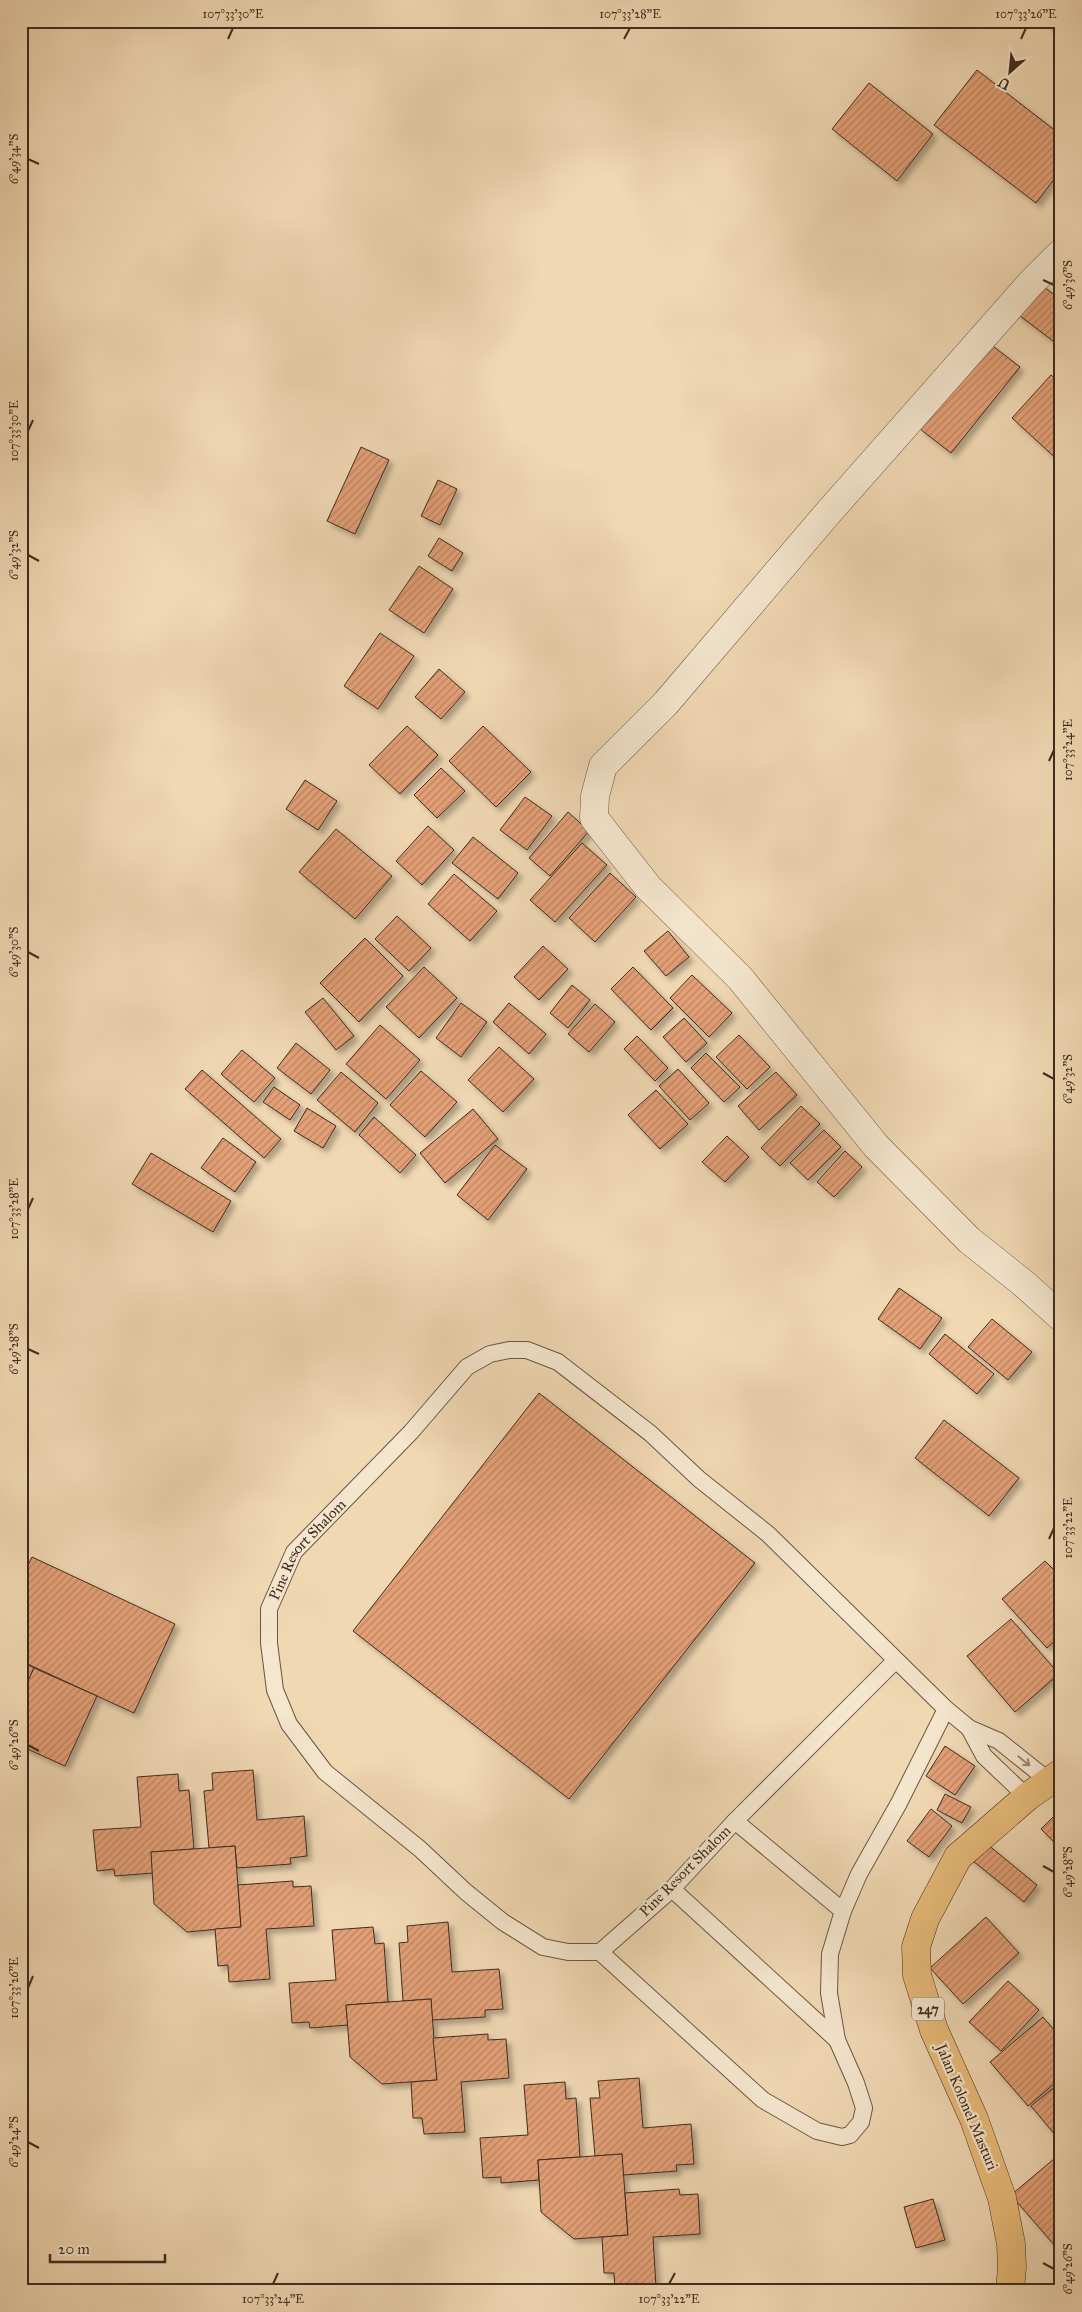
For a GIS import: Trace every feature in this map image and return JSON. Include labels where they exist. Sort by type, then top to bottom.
[{"type":"main road","name":"Jalan Kolonel Masturi","points":[[1010,2291],[1011,2244],[1002,2198],[974,2119],[934,2030],[917,1975],[916,1948],[925,1919],[958,1857],[1027,1798],[1055,1777]]},
{"type":"street","points":[[1061,254],[1030,284],[828,513],[666,703],[603,766],[595,796],[594,818],[648,887],[740,978],[876,1146],[969,1240],[1023,1283],[1061,1318]]},
{"type":"lane","name":"Pine Resort Shalom","points":[[895,1660],[735,1821],[672,1889],[600,1952],[568,1952],[543,1947],[504,1922],[466,1892],[420,1849],[325,1772],[289,1724],[275,1690],[269,1643],[269,1609],[294,1552],[411,1432],[467,1367],[490,1354],[509,1350],[527,1350],[558,1362],[650,1433],[700,1479],[768,1534],[895,1660],[946,1709],[969,1728],[999,1741],[1055,1777]]},
{"type":"lane","points":[[600,1952],[764,2100],[817,2131],[842,2137],[850,2135],[860,2122],[864,2108],[856,2083],[837,2040],[829,1993],[830,1954],[843,1911],[859,1874],[899,1802],[946,1709]]},
{"type":"lane","name":"Pine Resort Shalom","points":[[969,1728],[984,1756],[1027,1798]]},
{"type":"lane","points":[[735,1821],[843,1911]]},
{"type":"lane","points":[[672,1889],[837,2040]]},
{"type":"building","points":[[1045,21],[1061,21],[1061,36]]},
{"type":"building","points":[[977,70],[1061,135],[1061,170],[1036,203],[934,125]]},
{"type":"building","points":[[869,83],[933,134],[897,181],[832,129]]},
{"type":"building","points":[[1039,283],[1061,300],[1061,347],[1016,313]]},
{"type":"building","points":[[989,343],[1020,367],[951,453],[920,429]]},
{"type":"building","points":[[1051,375],[1061,384],[1061,463],[1012,418]]},
{"type":"building","points":[[361,447],[389,460],[355,534],[327,521]]},
{"type":"building","points":[[438,480],[457,489],[440,525],[421,516]]},
{"type":"building","points":[[439,538],[463,553],[452,571],[428,556]]},
{"type":"building","points":[[419,566],[453,589],[424,633],[389,610]]},
{"type":"building","points":[[380,633],[414,656],[378,709],[344,686]]},
{"type":"building","points":[[439,669],[465,692],[441,719],[415,697]]},
{"type":"building","points":[[407,726],[438,755],[400,794],[369,765]]},
{"type":"building","points":[[483,726],[531,772],[496,807],[449,761]]},
{"type":"building","points":[[441,768],[465,791],[437,818],[414,795]]},
{"type":"building","points":[[305,780],[337,801],[318,830],[286,809]]},
{"type":"building","points":[[525,797],[552,816],[527,850],[500,830]]},
{"type":"building","points":[[568,812],[589,831],[550,876],[529,858]]},
{"type":"building","points":[[428,826],[454,850],[422,885],[396,861]]},
{"type":"building","points":[[336,829],[392,876],[355,919],[299,872]]},
{"type":"building","points":[[473,837],[518,873],[498,899],[452,863]]},
{"type":"building","points":[[582,843],[607,865],[555,922],[530,900]]},
{"type":"building","points":[[610,873],[636,897],[595,942],[569,918]]},
{"type":"building","points":[[454,874],[497,911],[470,941],[428,904]]},
{"type":"building","points":[[397,916],[431,948],[409,971],[375,939]]},
{"type":"building","points":[[668,931],[689,957],[666,976],[644,951]]},
{"type":"building","points":[[365,938],[403,976],[359,1022],[320,983]]},
{"type":"building","points":[[543,946],[568,969],[539,1000],[514,977]]},
{"type":"building","points":[[424,967],[457,998],[419,1038],[386,1007]]},
{"type":"building","points":[[633,967],[673,1008],[651,1030],[611,989]]},
{"type":"building","points":[[692,975],[732,1013],[709,1037],[670,998]]},
{"type":"building","points":[[572,985],[590,1000],[568,1028],[550,1013]]},
{"type":"building","points":[[323,998],[354,1036],[336,1050],[305,1012]]},
{"type":"building","points":[[461,1003],[487,1022],[461,1057],[436,1038]]},
{"type":"building","points":[[509,1003],[546,1034],[529,1054],[493,1022]]},
{"type":"building","points":[[595,1004],[615,1022],[589,1052],[568,1034]]},
{"type":"building","points":[[684,1018],[707,1043],[686,1062],[663,1037]]},
{"type":"building","points":[[380,1025],[420,1060],[386,1099],[346,1064]]},
{"type":"building","points":[[739,1035],[770,1067],[747,1089],[716,1057]]},
{"type":"building","points":[[637,1036],[668,1068],[655,1081],[624,1049]]},
{"type":"building","points":[[296,1043],[330,1070],[311,1094],[277,1068]]},
{"type":"building","points":[[499,1047],[534,1079],[503,1112],[468,1080]]},
{"type":"building","points":[[242,1050],[275,1078],[254,1102],[221,1074]]},
{"type":"building","points":[[706,1053],[740,1087],[724,1102],[691,1068]]},
{"type":"building","points":[[678,1069],[709,1103],[690,1120],[659,1086]]},
{"type":"building","points":[[202,1070],[281,1139],[264,1158],[185,1089]]},
{"type":"building","points":[[421,1071],[457,1102],[425,1137],[390,1105]]},
{"type":"building","points":[[341,1072],[378,1103],[355,1132],[317,1100]]},
{"type":"building","points":[[776,1072],[797,1095],[759,1130],[738,1106]]},
{"type":"building","points":[[274,1087],[300,1105],[290,1120],[263,1102]]},
{"type":"building","points":[[656,1090],[688,1124],[660,1149],[628,1115]]},
{"type":"building","points":[[801,1106],[820,1124],[780,1166],[761,1148]]},
{"type":"building","points":[[307,1108],[336,1126],[323,1148],[294,1131]]},
{"type":"building","points":[[473,1109],[498,1139],[445,1183],[420,1153]]},
{"type":"building","points":[[374,1117],[416,1155],[400,1173],[359,1135]]},
{"type":"building","points":[[824,1130],[841,1147],[808,1180],[790,1163]]},
{"type":"building","points":[[727,1136],[749,1157],[725,1182],[702,1162]]},
{"type":"building","points":[[223,1138],[256,1162],[235,1192],[201,1168]]},
{"type":"building","points":[[495,1145],[527,1169],[488,1220],[457,1195]]},
{"type":"building","points":[[845,1151],[862,1167],[834,1197],[817,1182]]},
{"type":"building","points":[[151,1153],[231,1201],[213,1232],[132,1184]]},
{"type":"building","points":[[899,1288],[942,1318],[920,1349],[878,1319]]},
{"type":"building","points":[[992,1319],[1032,1352],[1008,1380],[968,1347]]},
{"type":"building","points":[[945,1334],[994,1374],[977,1394],[929,1354]]},
{"type":"building","points":[[539,1393],[755,1563],[569,1799],[353,1631]]},
{"type":"building","points":[[944,1420],[1019,1478],[989,1516],[915,1458]]},
{"type":"building","points":[[32,1557],[175,1624],[134,1713],[21,1661],[21,1579]]},
{"type":"building","points":[[1045,1561],[1061,1577],[1061,1635],[1047,1648],[1002,1599]]},
{"type":"building","points":[[1011,1619],[1059,1674],[1015,1712],[967,1656]]},
{"type":"building","points":[[21,1661],[34,1668],[21,1696]]},
{"type":"building","points":[[34,1668],[97,1696],[65,1766],[21,1746],[21,1696]]},
{"type":"building","points":[[945,1746],[975,1766],[955,1795],[926,1776]]},
{"type":"building","points":[[253,1770],[257,1820],[304,1816],[307,1856],[290,1858],[291,1864],[237,1868],[235,1846],[209,1848],[204,1791],[213,1790],[212,1773]]},
{"type":"building","points":[[178,1774],[179,1791],[189,1790],[194,1849],[151,1852],[153,1873],[115,1876],[114,1869],[97,1871],[93,1830],[141,1827],[137,1777]]},
{"type":"building","points":[[945,1794],[971,1807],[962,1823],[937,1810]]},
{"type":"building","points":[[931,1809],[952,1826],[929,1857],[907,1841]]},
{"type":"building","points":[[1061,1809],[1061,1849],[1041,1829]]},
{"type":"building","points":[[982,1840],[1037,1885],[1024,1902],[968,1857]]},
{"type":"building","points":[[235,1846],[241,1927],[187,1932],[154,1904],[151,1852]]},
{"type":"building","points":[[293,1881],[293,1887],[311,1886],[314,1926],[266,1929],[270,1979],[229,1982],[228,1965],[218,1966],[215,1929],[241,1927],[238,1885]]},
{"type":"building","points":[[986,1917],[1019,1953],[963,2004],[930,1968]]},
{"type":"building","points":[[448,1922],[452,1972],[499,1969],[503,2009],[485,2010],[485,2017],[432,2020],[431,1999],[403,2001],[399,1943],[408,1942],[407,1926]]},
{"type":"building","points":[[373,1927],[375,1944],[384,1943],[388,2002],[346,2005],[348,2025],[310,2028],[309,2022],[292,2023],[289,1983],[336,1980],[332,1930]]},
{"type":"building","points":[[1008,1981],[1039,2010],[1001,2051],[969,2022]]},
{"type":"building","points":[[431,1999],[437,2080],[382,2084],[350,2057],[346,2005]]},
{"type":"building","points":[[1043,2017],[1061,2038],[1061,2078],[1028,2106],[990,2062]]},
{"type":"building","points":[[488,2034],[488,2040],[506,2039],[509,2078],[461,2082],[465,2132],[424,2134],[422,2118],[413,2118],[411,2082],[437,2080],[433,2038]]},
{"type":"building","points":[[639,2078],[643,2128],[691,2124],[694,2164],[676,2165],[677,2171],[623,2175],[622,2154],[595,2156],[590,2098],[600,2098],[598,2081]]},
{"type":"building","points":[[565,2082],[566,2099],[576,2098],[580,2157],[538,2160],[539,2180],[501,2183],[501,2177],[483,2178],[480,2138],[528,2135],[524,2085]]},
{"type":"building","points":[[1061,2082],[1061,2142],[1031,2106]]},
{"type":"building","points":[[1061,2153],[1061,2253],[1011,2195]]},
{"type":"building","points":[[622,2154],[628,2235],[574,2239],[541,2212],[538,2160]]},
{"type":"building","points":[[679,2189],[680,2195],[698,2194],[700,2234],[653,2237],[656,2287],[615,2290],[614,2273],[604,2273],[602,2237],[628,2235],[625,2193]]},
{"type":"building","points":[[933,2199],[945,2240],[916,2248],[904,2207]]}]
